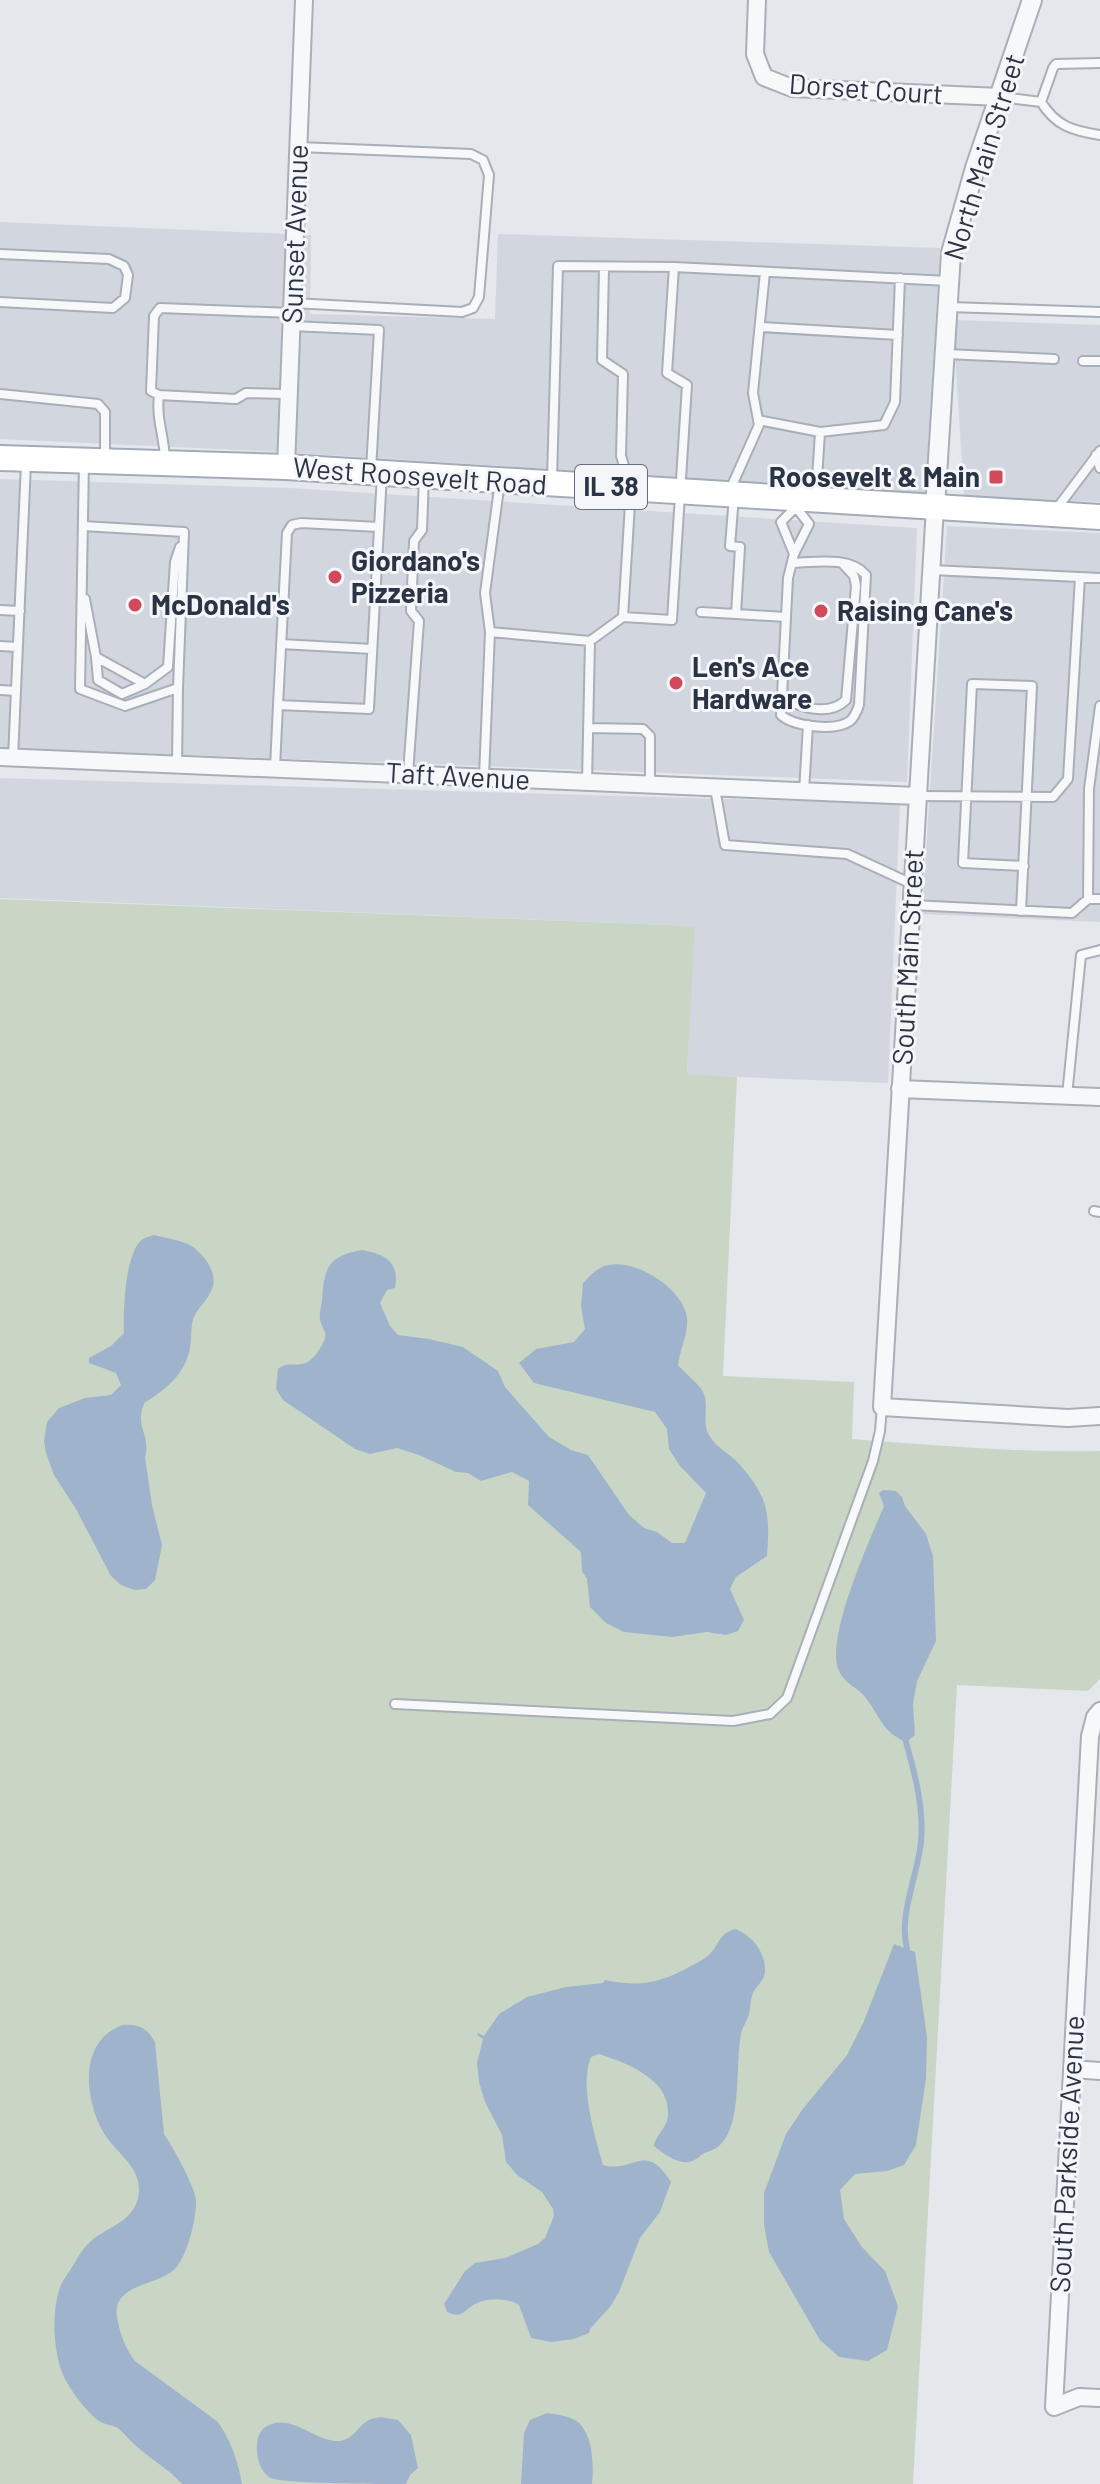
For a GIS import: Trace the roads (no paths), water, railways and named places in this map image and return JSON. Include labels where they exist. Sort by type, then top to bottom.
[{"type":"main road","name":"West Roosevelt Road","points":[[0,458],[286,467],[679,491],[803,502],[935,507]]},
{"type":"main road","name":"IL 38","points":[[935,507],[1100,517]]},
{"type":"street","name":"Sunset Avenue","points":[[286,467],[304,0]]},
{"type":"street","name":"Dorset Court","points":[[757,0],[755,54],[764,77],[778,83],[792,88],[1001,97]]},
{"type":"street","name":"North Main Street","points":[[935,507],[951,253],[975,168],[1032,0]]},
{"type":"street","name":"South Main Street","points":[[882,1407],[935,507]]},
{"type":"street","name":"Taft Avenue","points":[[6,757],[917,796]]},
{"type":"street","points":[[900,1089],[1100,1097]]},
{"type":"street","points":[[882,1407],[1068,1418],[1100,1416]]},
{"type":"street","name":"South Parkside Avenue","points":[[1100,1711],[1095,1717],[1090,1736],[1054,2407],[1079,2397],[1100,2398]]},
{"type":"street","points":[[1072,2069],[1100,2071]]},
{"type":"lane","points":[[1041,102],[1056,64],[1100,63]]},
{"type":"lane","points":[[1001,97],[1041,102]]},
{"type":"lane","points":[[1041,102],[1062,127],[1100,135]]},
{"type":"lane","points":[[289,394],[246,393],[236,399],[159,395],[151,391],[154,316],[160,308],[292,314],[462,312],[473,308],[479,297],[489,175],[483,160],[471,154],[299,147]]},
{"type":"lane","points":[[0,254],[109,259],[124,266],[128,275],[125,298],[113,308],[0,302]]},
{"type":"lane","points":[[552,484],[558,266],[674,267],[949,281]]},
{"type":"lane","points":[[604,267],[602,360],[623,374],[621,456],[631,488],[623,617]]},
{"type":"lane","points":[[490,632],[590,641],[623,617],[672,620],[687,385],[667,373],[674,267]]},
{"type":"lane","points":[[736,614],[740,547],[730,546],[731,495],[759,425],[753,393],[765,272]]},
{"type":"lane","points":[[758,420],[820,432],[884,425],[895,402],[900,278]]},
{"type":"lane","points":[[948,307],[1100,312]]},
{"type":"lane","points":[[278,705],[369,709],[379,527],[376,473],[379,330],[292,314]]},
{"type":"lane","points":[[760,327],[898,335]]},
{"type":"lane","points":[[945,354],[1054,359]]},
{"type":"lane","points":[[1083,361],[1100,361]]},
{"type":"lane","points":[[0,394],[98,404],[105,412],[106,426],[94,461],[83,526],[80,689],[125,706],[178,688]]},
{"type":"lane","points":[[159,395],[156,413],[164,436],[166,463]]},
{"type":"lane","points":[[793,559],[856,566],[866,575],[859,705],[853,719],[846,724],[808,725],[789,722],[781,715],[788,578],[793,559],[809,524],[803,502],[820,432]]},
{"type":"lane","points":[[1098,453],[1100,468]]},
{"type":"lane","points":[[1052,514],[1098,453]]},
{"type":"lane","points":[[6,757],[16,691],[26,459]]},
{"type":"lane","points":[[408,774],[419,621],[411,611],[414,541],[422,530],[424,476]]},
{"type":"lane","points":[[484,777],[490,632],[485,593],[500,480]]},
{"type":"lane","points":[[793,559],[781,522],[803,502]]},
{"type":"lane","points":[[275,768],[287,533],[292,525],[301,523],[379,527]]},
{"type":"lane","points":[[83,526],[184,532]]},
{"type":"lane","points":[[81,582],[98,680],[122,694],[145,684],[168,667],[175,562],[184,532]]},
{"type":"lane","points":[[177,765],[184,532]]},
{"type":"lane","points":[[781,697],[800,707],[815,708],[833,708],[846,700],[856,586],[854,576],[842,564]]},
{"type":"lane","points":[[931,570],[1100,578]]},
{"type":"lane","points":[[917,796],[1053,797],[1061,790],[1068,779],[1080,577]]},
{"type":"lane","points":[[0,610],[20,611]]},
{"type":"lane","points":[[701,612],[785,617]]},
{"type":"lane","points":[[587,782],[590,641]]},
{"type":"lane","points":[[281,644],[372,649]]},
{"type":"lane","points":[[0,646],[18,647]]},
{"type":"lane","points":[[96,657],[145,684]]},
{"type":"lane","points":[[1021,911],[1024,866],[1032,686],[972,684],[963,863],[1024,866]]},
{"type":"lane","points":[[0,690],[16,691]]},
{"type":"lane","points":[[1088,899],[1089,789],[1100,706]]},
{"type":"lane","points":[[804,791],[808,725]]},
{"type":"lane","points":[[588,728],[643,729],[650,736],[650,785]]},
{"type":"lane","points":[[715,788],[725,845],[847,854],[913,884]]},
{"type":"lane","points":[[912,905],[1072,913],[1088,899],[1100,899]]},
{"type":"lane","points":[[1067,1096],[1081,955],[1100,950]]},
{"type":"lane","points":[[395,1704],[733,1721],[770,1714],[787,1698],[873,1461],[882,1407]]},
{"type":"water","points":[[154,1235],[195,1248],[208,1262],[214,1280],[194,1317],[184,1366],[166,1387],[144,1403],[141,1421],[145,1457],[162,1545],[155,1580],[146,1589],[135,1590],[121,1585],[111,1576],[76,1509],[54,1475],[44,1441],[47,1422],[59,1408],[85,1398],[111,1395],[121,1385],[116,1373],[89,1363],[89,1358],[111,1346],[124,1333],[130,1262],[140,1242]]},
{"type":"water","points":[[362,1250],[384,1257],[393,1266],[395,1288],[387,1290],[380,1303],[390,1326],[398,1335],[463,1347],[498,1371],[505,1387],[549,1437],[571,1450],[588,1455],[629,1515],[644,1528],[657,1532],[672,1543],[685,1543],[706,1493],[680,1466],[669,1449],[667,1429],[655,1412],[534,1383],[519,1363],[536,1349],[574,1342],[585,1329],[581,1306],[583,1283],[602,1267],[613,1264],[638,1268],[672,1291],[680,1300],[687,1317],[678,1365],[703,1392],[709,1435],[750,1477],[766,1508],[767,1556],[736,1577],[730,1589],[744,1620],[738,1631],[726,1635],[707,1632],[672,1637],[624,1632],[606,1623],[590,1607],[581,1552],[528,1505],[529,1481],[512,1472],[481,1481],[468,1473],[456,1472],[397,1448],[370,1454],[355,1449],[283,1400],[276,1389],[278,1369],[309,1361],[325,1340],[320,1316],[326,1272],[334,1260]]},
{"type":"water","points":[[883,1490],[896,1491],[902,1497],[926,1534],[933,1556],[936,1641],[917,1681],[913,1704],[915,1735],[906,1742],[886,1728],[865,1697],[844,1679],[836,1656],[851,1589],[884,1506],[879,1493]]},
{"type":"water","points":[[736,1929],[757,1946],[765,1972],[753,1993],[742,2032],[732,2124],[727,2137],[716,2149],[687,2162],[677,2161],[662,2152],[654,2146],[668,2117],[661,2090],[633,2067],[599,2054],[591,2057],[587,2096],[603,2165],[623,2166],[638,2161],[654,2163],[671,2182],[660,2212],[640,2238],[610,2307],[589,2333],[551,2342],[531,2338],[519,2305],[509,2301],[485,2300],[459,2314],[447,2312],[444,2304],[465,2271],[475,2263],[505,2258],[538,2244],[545,2238],[554,2216],[542,2192],[517,2175],[506,2162],[502,2135],[485,2102],[479,2082],[477,2063],[483,2039],[478,2033],[484,2036],[499,2014],[527,1997],[566,1987],[603,1983],[605,1980],[638,1983],[678,1973],[705,1958],[723,1936]]},
{"type":"water","points":[[894,1944],[915,1952],[927,2037],[926,2079],[916,2145],[904,2165],[887,2171],[855,2174],[840,2190],[844,2219],[862,2247],[885,2271],[898,2306],[887,2350],[868,2361],[839,2357],[820,2340],[769,2252],[764,2225],[764,2193],[786,2134],[847,2055]]},
{"type":"water","points":[[123,2025],[142,2028],[155,2042],[164,2134],[188,2176],[196,2200],[190,2237],[179,2264],[165,2276],[126,2293],[117,2310],[119,2327],[135,2361],[218,2422],[227,2436],[242,2484],[182,2484],[118,2428],[101,2422],[91,2414],[69,2387],[60,2365],[55,2342],[55,2318],[61,2285],[87,2245],[129,2215],[139,2190],[135,2173],[102,2130],[89,2086],[92,2056],[99,2043],[109,2032]]},
{"type":"water","points":[[547,2413],[571,2418],[587,2434],[593,2468],[592,2484],[521,2484],[524,2433],[530,2420]]},
{"type":"water","points":[[381,2417],[398,2420],[411,2435],[418,2468],[406,2484],[280,2480],[270,2478],[259,2463],[258,2439],[269,2425],[295,2425],[339,2441],[348,2438],[369,2420]]},
{"type":"waterway","points":[[906,1742],[918,1791],[922,1829],[905,1923],[907,1948]]},
{"type":"place","name":"Roosevelt & Main","points":[[996,477]]},
{"type":"place","name":"Giordano's Pizzeria","points":[[335,577]]},
{"type":"place","name":"McDonald's","points":[[135,605]]},
{"type":"place","name":"Raising Cane's","points":[[821,611]]},
{"type":"place","name":"Len's Ace Hardware","points":[[676,683]]}]
